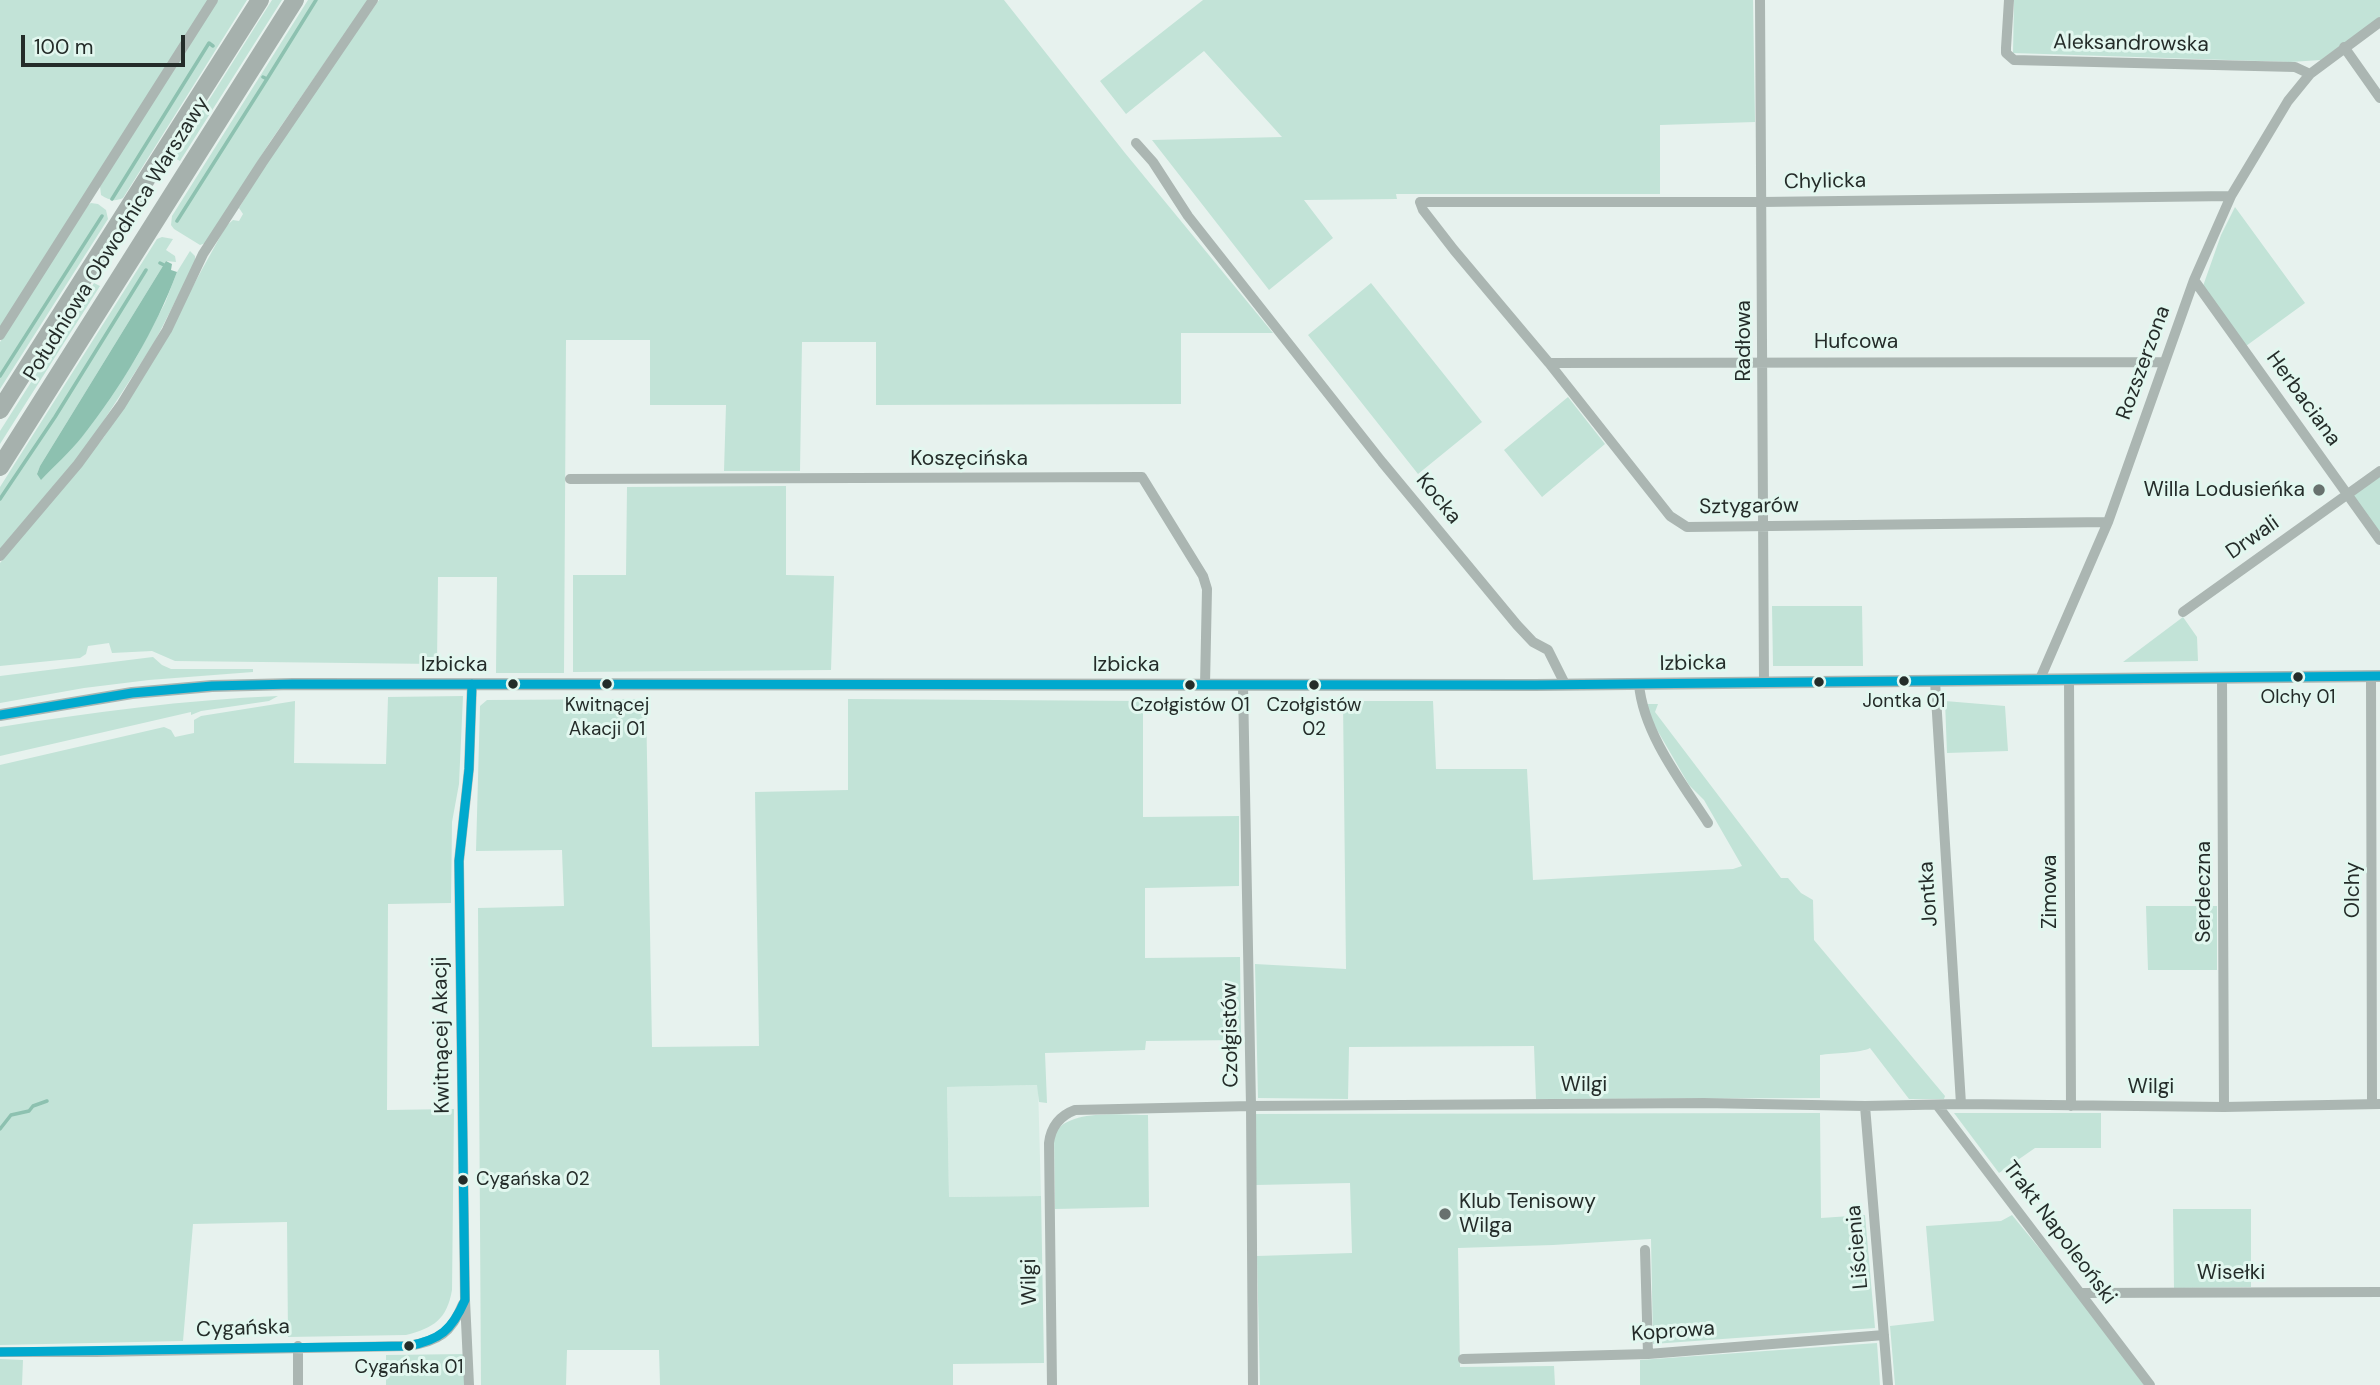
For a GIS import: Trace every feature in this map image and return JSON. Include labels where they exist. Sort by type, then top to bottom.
[{"type":"highway","name":"Południowa Obwodnica Warszawy","points":[[0,410],[260,0]]},
{"type":"highway","name":"Południowa Obwodnica Warszawy","points":[[0,467],[295,0]]},
{"type":"street","points":[[0,335],[213,0]]},
{"type":"street","points":[[0,556],[78,464],[121,405],[167,330],[203,254],[261,163],[373,0]]},
{"type":"street","name":"Radłowa","points":[[1760,0],[1765,682]]},
{"type":"street","name":"Aleksandrowska","points":[[2009,0],[2006,53],[2014,60],[2295,67],[2310,74]]},
{"type":"street","name":"Rozszerzona","points":[[2040,679],[2108,522],[2194,280],[2231,196],[2288,101],[2310,74],[2380,22]]},
{"type":"street","points":[[2344,47],[2380,98]]},
{"type":"street","name":"Kocka","points":[[1136,143],[1153,162],[1188,216],[1382,462],[1517,625],[1533,642],[1548,650],[1565,684]]},
{"type":"street","name":"Chylicka","points":[[1420,202],[1762,202],[2231,196]]},
{"type":"street","name":"Sztygarów","points":[[1420,202],[1423,211],[1454,250],[1678,523],[1687,527],[1763,527],[2108,522]]},
{"type":"street","name":"Herbaciana","points":[[2194,280],[2380,540]]},
{"type":"street","name":"Hufcowa","points":[[1549,363],[2164,362]]},
{"type":"street","name":"Drwali","points":[[2183,612],[2380,471]]},
{"type":"street","name":"Koszęcińska","points":[[570,479],[1142,477],[1203,576],[1207,589],[1205,685]]},
{"type":"street","name":"Izbicka","points":[[0,715],[132,693],[212,686],[293,684],[1639,684],[2375,676]]},
{"type":"street","name":"Olchy","points":[[2375,676],[2376,1104]]},
{"type":"street","name":"Serdeczna","points":[[2222,677],[2224,1107]]},
{"type":"street","name":"Zimowa","points":[[2069,679],[2071,1106]]},
{"type":"street","name":"Jontka","points":[[1936,681],[1961,1104]]},
{"type":"street","name":"Kwitnącej Akacji","points":[[469,1385],[465,1300],[459,861],[469,769],[472,684]]},
{"type":"street","points":[[1639,684],[1640,697],[1652,730],[1708,823]]},
{"type":"street","name":"Czołgistów","points":[[1243,685],[1253,1385]]},
{"type":"street","name":"Wilgi","points":[[1052,1385],[1049,1143],[1058,1120],[1075,1110],[1691,1103],[2224,1107],[2376,1104]]},
{"type":"street","name":"Trakt Napoleoński","points":[[1937,1105],[2150,1385]]},
{"type":"street","name":"Liścienia","points":[[1865,1106],[1888,1385]]},
{"type":"street","points":[[1646,1250],[1648,1354]]},
{"type":"street","name":"Wisełki","points":[[2081,1293],[2380,1292]]},
{"type":"street","name":"Cygańska","points":[[0,1352],[408,1346],[429,1343],[445,1333],[456,1321],[465,1300]]},
{"type":"street","name":"Koprowa","points":[[1463,1359],[1648,1354],[1884,1335]]},
{"type":"street","points":[[298,1346],[298,1385]]},
{"type":"shaded area","points":[[0,0],[208,0],[0,327]]},
{"type":"shaded area","points":[[218,0],[247,0],[123,198],[114,200],[104,197],[101,195],[100,186]]},
{"type":"shaded area","points":[[272,0],[282,0],[180,161],[173,157]]},
{"type":"shaded area","points":[[308,0],[368,0],[270,142],[206,243],[200,245],[174,229],[171,225],[172,216]]},
{"type":"shaded area","points":[[379,0],[1004,0],[1273,333],[1181,333],[1181,404],[876,405],[876,342],[802,342],[800,471],[724,471],[726,405],[650,405],[650,340],[566,340],[564,673],[496,673],[497,577],[438,577],[437,664],[175,661],[152,651],[112,653],[109,643],[88,646],[86,654],[80,658],[0,666],[0,563],[104,437],[146,371],[226,226],[233,220],[239,221],[243,214],[239,208],[281,139]]},
{"type":"shaded area","points":[[1203,0],[1753,0],[1755,122],[1660,125],[1660,194],[1396,194],[1397,199],[1304,200],[1333,238],[1269,290],[1152,140],[1282,137],[1204,51],[1126,114],[1100,81]]},
{"type":"shaded area","points":[[2014,0],[2380,0],[2380,17],[2321,60],[2290,62],[2013,53]]},
{"type":"shaded area","points":[[91,203],[106,210],[108,219],[0,389],[0,342]]},
{"type":"shaded area","points":[[2235,207],[2305,303],[2246,346],[2203,286],[2221,235]]},
{"type":"shaded area","points":[[157,239],[173,239],[166,250],[175,256],[176,262],[166,261],[37,474],[81,438],[136,358],[165,303],[177,272],[190,251],[195,256],[195,263],[154,343],[86,448],[0,549],[0,487]]},
{"type":"shaded area","points":[[166,261],[172,264],[171,270],[177,272],[136,358],[82,437],[41,480],[37,474],[40,466]]},
{"type":"shaded area","points":[[94,283],[100,286],[0,444],[0,431]]},
{"type":"shaded area","points":[[1371,283],[1482,422],[1418,474],[1308,335]]},
{"type":"shaded area","points":[[1568,397],[1605,444],[1542,497],[1504,450]]},
{"type":"shaded area","points":[[2380,475],[2380,535],[2352,497]]},
{"type":"shaded area","points":[[786,486],[786,575],[834,576],[831,670],[573,672],[573,575],[626,575],[627,487]]},
{"type":"shaded area","points":[[1772,606],[1862,606],[1863,666],[1773,666]]},
{"type":"shaded area","points":[[2183,617],[2197,637],[2198,661],[2123,662]]},
{"type":"shaded area","points":[[153,657],[171,669],[253,669],[253,672],[149,680],[0,703],[0,676]]},
{"type":"shaded area","points":[[278,696],[269,701],[201,711],[191,715],[191,712],[0,756],[0,727],[139,707]]},
{"type":"shaded area","points":[[463,696],[459,784],[452,822],[451,903],[388,904],[387,1110],[454,1109],[452,1290],[443,1315],[432,1325],[406,1335],[288,1337],[287,1222],[193,1224],[183,1341],[0,1345],[0,765],[164,727],[171,730],[175,737],[194,733],[194,720],[201,716],[295,701],[294,763],[386,764],[388,697]]},
{"type":"shaded area","points":[[646,699],[652,1047],[759,1046],[755,792],[848,790],[848,699],[1143,701],[1143,817],[1239,816],[1239,886],[1145,888],[1145,958],[1240,957],[1241,1040],[1146,1041],[1145,1050],[1045,1053],[1047,1103],[1039,1102],[1037,1085],[947,1087],[949,1197],[1041,1196],[1044,1363],[953,1364],[953,1385],[660,1385],[659,1350],[567,1350],[566,1385],[481,1385],[478,908],[564,906],[562,850],[476,851],[480,706],[487,700]]},
{"type":"shaded area","points":[[1343,701],[1433,701],[1436,769],[1527,769],[1533,880],[1733,869],[1742,866],[1704,800],[1689,785],[1649,716],[1646,704],[1658,704],[1655,712],[1781,878],[1788,878],[1801,893],[1813,900],[1814,940],[1945,1096],[1944,1099],[1909,1099],[1870,1048],[1820,1055],[1820,1098],[1536,1099],[1534,1046],[1349,1047],[1348,1099],[1258,1098],[1255,964],[1346,969]]},
{"type":"shaded area","points":[[1945,701],[2005,706],[2008,751],[1947,753]]},
{"type":"shaded area","points":[[2146,906],[2217,906],[2217,970],[2148,970]]},
{"type":"shaded area","points":[[1038,1085],[1041,1196],[949,1197],[947,1087]]},
{"type":"shaded area","points":[[1820,1113],[1821,1218],[1865,1215],[1875,1328],[1653,1344],[1651,1239],[1458,1248],[1460,1367],[1554,1366],[1555,1385],[1260,1385],[1257,1256],[1352,1253],[1350,1183],[1256,1185],[1255,1114]]},
{"type":"shaded area","points":[[1954,1113],[2101,1113],[2101,1148],[2035,1148],[1999,1173]]},
{"type":"shaded area","points":[[1097,1115],[1148,1115],[1149,1207],[1055,1209],[1054,1134],[1061,1126],[1071,1120]]},
{"type":"shaded area","points":[[2173,1209],[2251,1209],[2251,1287],[2174,1288]]},
{"type":"shaded area","points":[[2012,1215],[2076,1293],[2144,1385],[1895,1385],[1890,1326],[1934,1321],[1926,1226],[2001,1221]]},
{"type":"shaded area","points":[[1877,1343],[1880,1385],[1640,1385],[1640,1360]]},
{"type":"shaded area","points":[[466,1354],[466,1385],[386,1385],[386,1355]]},
{"type":"shaded area","points":[[0,1359],[23,1360],[22,1385],[0,1385]]},
{"type":"waterway","points":[[263,77],[267,79],[316,0]]},
{"type":"waterway","points":[[112,199],[209,43],[213,46]]},
{"type":"waterway","points":[[177,221],[267,79]]},
{"type":"waterway","points":[[0,376],[102,216]]},
{"type":"waterway","points":[[160,263],[164,265]]},
{"type":"waterway","points":[[0,499],[55,417],[146,270]]},
{"type":"waterway","points":[[0,1129],[11,1115],[29,1111],[33,1106],[47,1101]]},
{"type":"transit line","points":[[0,715],[132,693],[212,686],[293,684],[1535,685],[2380,676]]},
{"type":"transit line","points":[[0,1352],[408,1346],[437,1337],[455,1319],[465,1300],[459,861],[469,769],[472,684]]},
{"type":"place","name":"Willa Lodusieńka","points":[[2319,490]]},
{"type":"place","name":"Olchy 01","points":[[2298,677]]},
{"type":"place","name":"Jontka 01","points":[[1904,681]]},
{"type":"place","name":"Kwitnącej Akacji 01","points":[[607,684]]},
{"type":"place","name":"Czołgistów 01","points":[[1190,685]]},
{"type":"place","name":"Czołgistów 02","points":[[1314,685]]},
{"type":"place","name":"Cygańska 02","points":[[463,1180]]},
{"type":"place","name":"Klub Tenisowy Wilga","points":[[1445,1214]]},
{"type":"place","name":"Cygańska 01","points":[[409,1346]]}]
